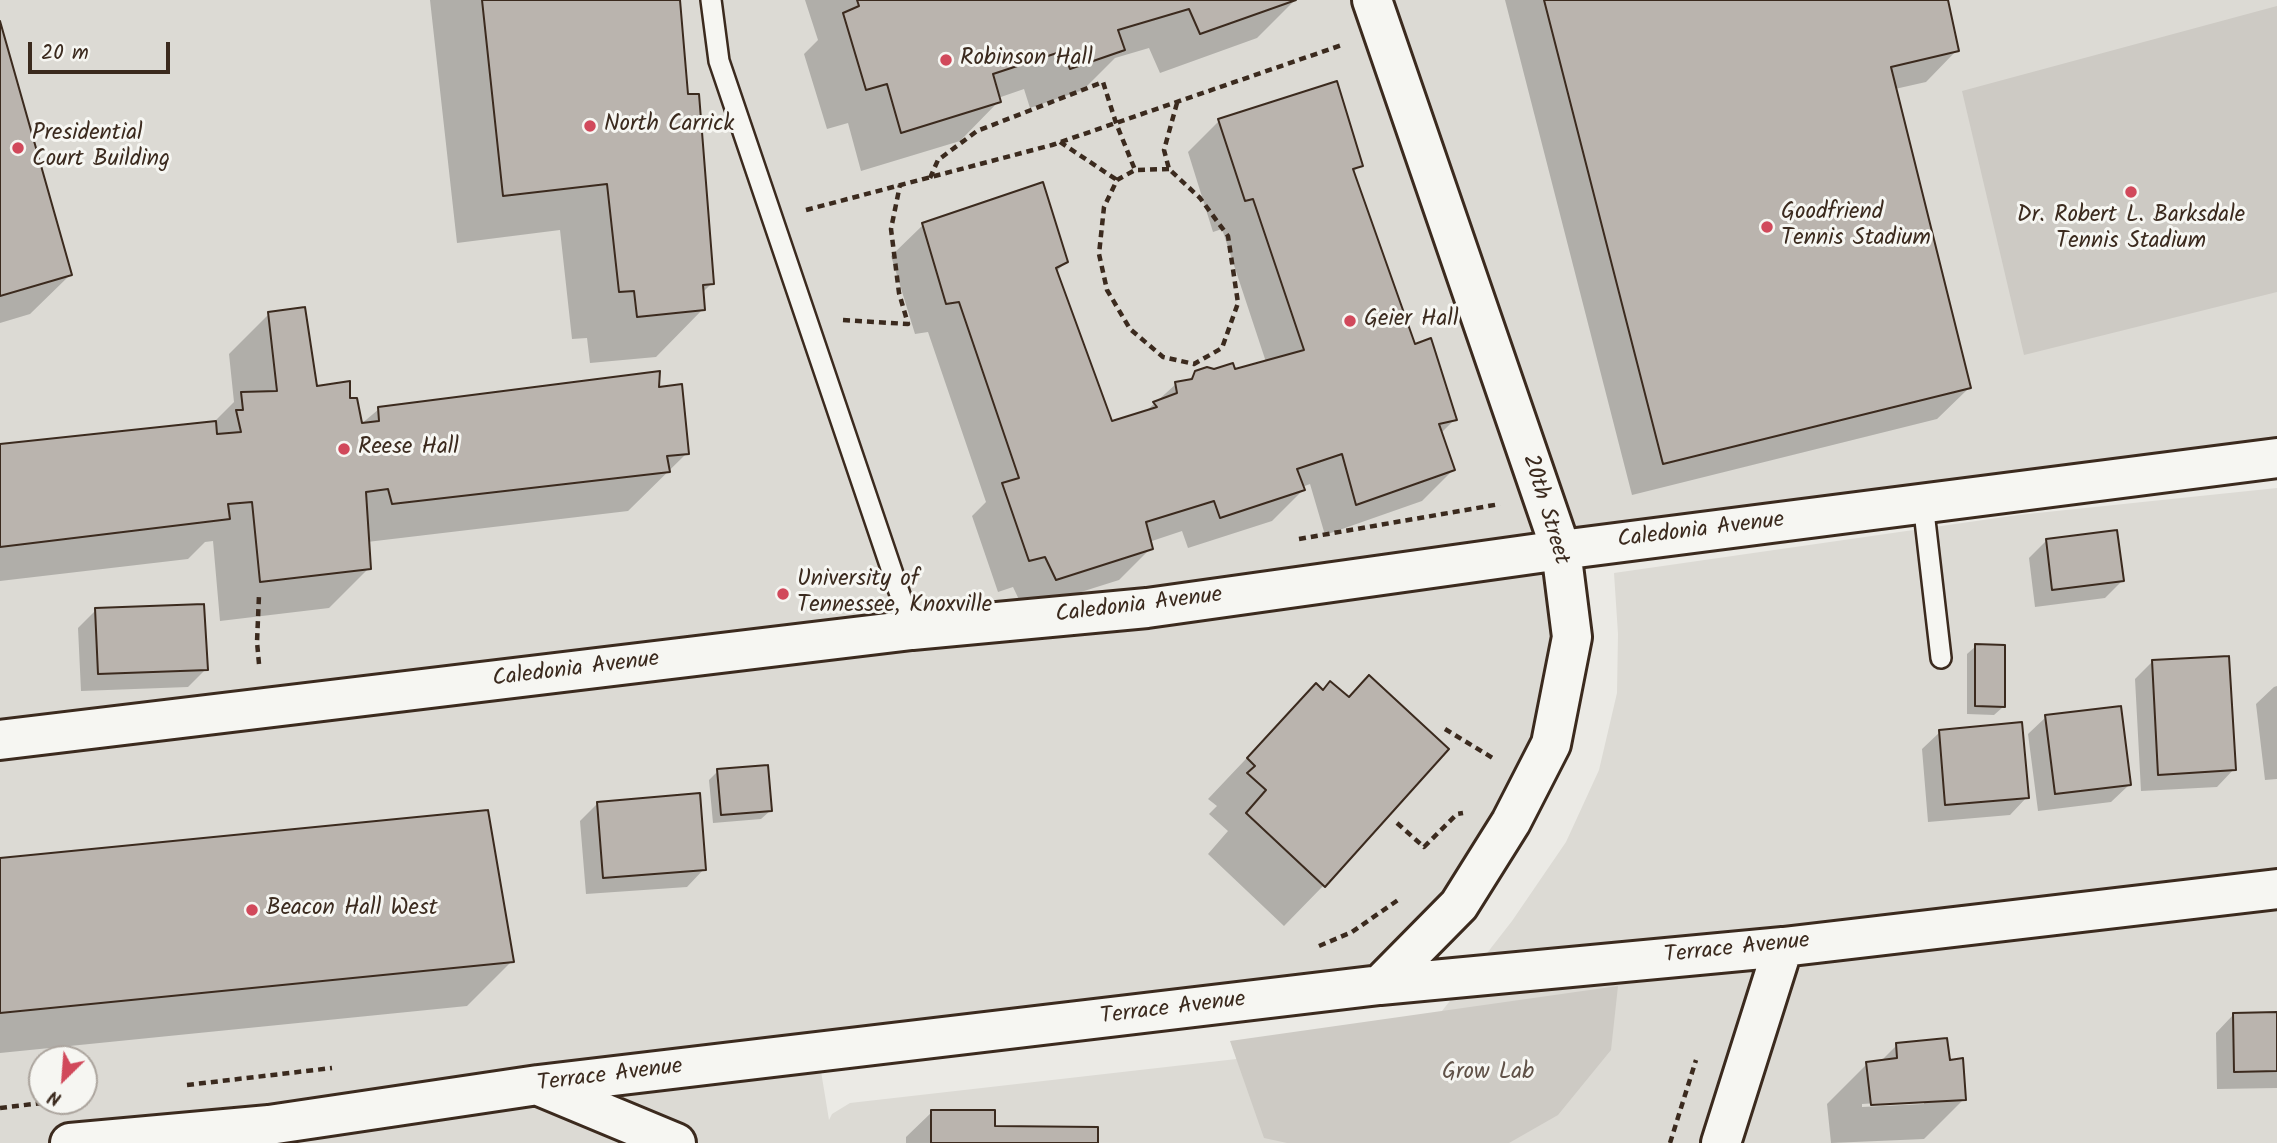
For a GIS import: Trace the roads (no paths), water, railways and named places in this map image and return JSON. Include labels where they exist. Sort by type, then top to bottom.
[{"type":"street","name":"20th Street","points":[[1372,0],[1561,550],[1572,637],[1551,744],[1511,822],[1459,905],[1380,985]]},
{"type":"street","name":"Caledonia Avenue","points":[[0,740],[912,630],[1147,608],[1561,550],[2277,458]]},
{"type":"street","name":"Terrace Avenue","points":[[70,1143],[263,1134],[538,1085],[1380,985],[1783,947],[2277,889]]},
{"type":"street","points":[[1721,1143],[1783,947]]},
{"type":"street","points":[[538,1085],[676,1143]]},
{"type":"lane","points":[[711,0],[719,61],[912,630]]},
{"type":"lane","points":[[1923,503],[1941,659]]},
{"type":"place","name":"Robinson Hall","points":[[946,60]]},
{"type":"place","name":"North Carrick","points":[[590,126]]},
{"type":"place","name":"Presidential Court Building","points":[[18,148]]},
{"type":"place","name":"Dr. Robert L. Barksdale Tennis Stadium","points":[[2131,192]]},
{"type":"place","name":"Goodfriend Tennis Stadium","points":[[1767,227]]},
{"type":"place","name":"Geier Hall","points":[[1350,321]]},
{"type":"place","name":"Reese Hall","points":[[344,449]]},
{"type":"place","name":"University of Tennessee, Knoxville","points":[[783,594]]},
{"type":"place","name":"Beacon Hall West","points":[[252,910]]},
{"type":"park label","name":"Grow Lab","points":[[1488,1074]]}]
